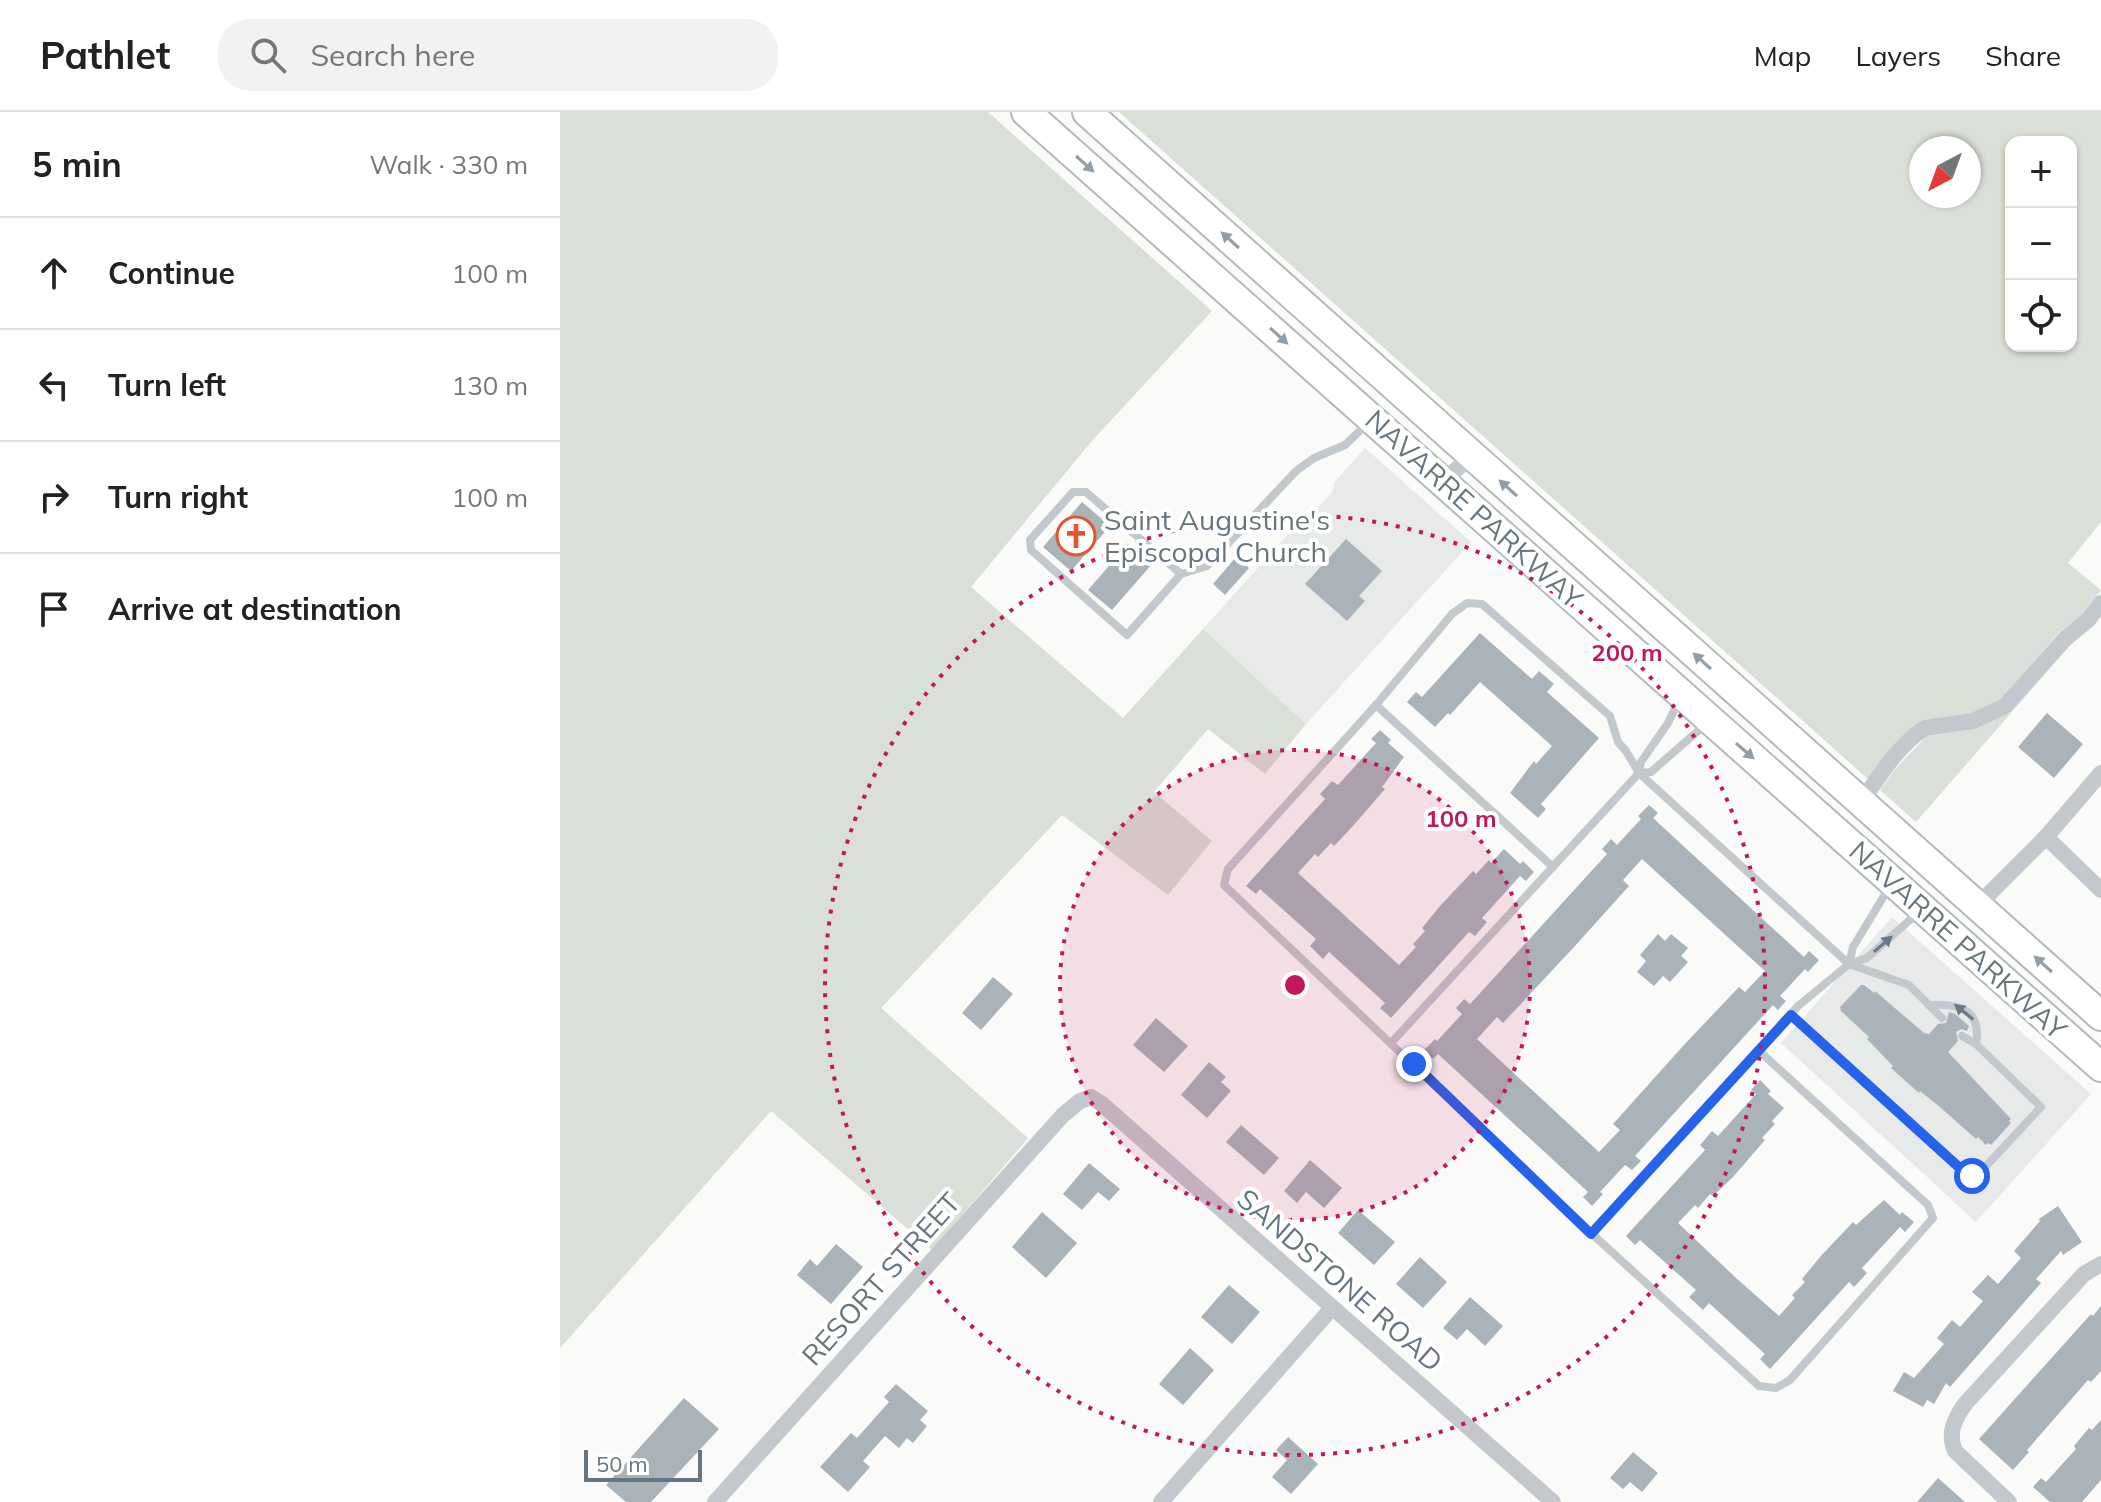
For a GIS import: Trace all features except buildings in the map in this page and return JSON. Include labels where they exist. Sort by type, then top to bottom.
[{"type":"highway","name":"NAVARRE PARKWAY","points":[[1026,112],[2101,1067]]},
{"type":"highway","name":"NAVARRE PARKWAY","points":[[1087,112],[2101,1016]]},
{"type":"street","points":[[1443,481],[1472,456]]},
{"type":"street","points":[[1861,802],[1890,763],[1925,728],[1973,721],[2005,706],[2101,603]]},
{"type":"street","points":[[1977,906],[2046,837],[2101,773]]},
{"type":"street","points":[[2046,837],[2101,890]]},
{"type":"street","name":"SANDSTONE ROAD","points":[[1091,1097],[1553,1502]]},
{"type":"street","name":"RESORT STREET","points":[[715,1502],[1063,1115],[1080,1101],[1091,1097]]},
{"type":"street","points":[[2009,1502],[1955,1451],[1952,1426],[1965,1404],[2084,1274],[2101,1264]]},
{"type":"street","points":[[1161,1502],[1332,1308]]},
{"type":"lane","points":[[1181,574],[1086,492],[1073,492],[1030,540],[1031,550],[1127,635],[1181,574],[1207,566],[1296,471],[1314,458],[1345,445],[1372,418]]},
{"type":"lane","points":[[1758,1050],[1928,1205],[1933,1218],[1790,1380],[1776,1388],[1759,1386],[1591,1233],[1224,885],[1228,869],[1376,705],[1452,614],[1467,603],[1482,604],[1610,716],[1618,742],[1639,773],[1849,964],[1909,985],[1942,1018]]},
{"type":"lane","points":[[1392,1042],[1639,773],[1641,762],[1668,723],[1682,694]]},
{"type":"lane","points":[[1376,705],[1553,867]]},
{"type":"lane","points":[[1639,773],[1651,772],[1710,720]]},
{"type":"lane","points":[[1849,964],[1853,947],[1893,882]]},
{"type":"lane","points":[[1591,1233],[1791,1015],[1849,964],[1867,958],[1923,909]]},
{"type":"lane","points":[[1929,1005],[1952,1003],[1964,1009],[1978,1030],[1976,1044]]},
{"type":"lane","points":[[1791,1015],[1972,1176],[1988,1164],[2041,1107],[1976,1044],[1962,1036]]},
{"type":"shaded area","points":[[560,112],[988,112],[1212,311],[1091,442],[971,587],[1123,718],[1203,629],[1306,724],[1265,774],[1208,729],[1154,792],[1212,841],[1168,895],[1062,815],[881,1008],[1028,1138],[932,1250],[771,1111],[560,1348]]},
{"type":"shaded area","points":[[1119,112],[2101,112],[2101,522],[2068,563],[2101,590],[2083,614],[2059,633],[2001,699],[1972,713],[1921,721],[1868,779]]},
{"type":"shaded area","points":[[1365,448],[1471,542],[1306,724],[1203,629],[1307,513],[1314,512],[1333,491],[1334,483]]},
{"type":"shaded area","points":[[2073,642],[1916,822],[1880,790],[1927,736],[1974,729],[2011,711]]},
{"type":"shaded area","points":[[1892,917],[2091,1094],[1976,1222],[1781,1043]]},
{"type":"place","name":"Saint Augustine's Episcopal Church","points":[[1076,536]]},
{"type":"route","points":[[1414,1064],[1591,1234],[1791,1015],[1972,1176]]}]
